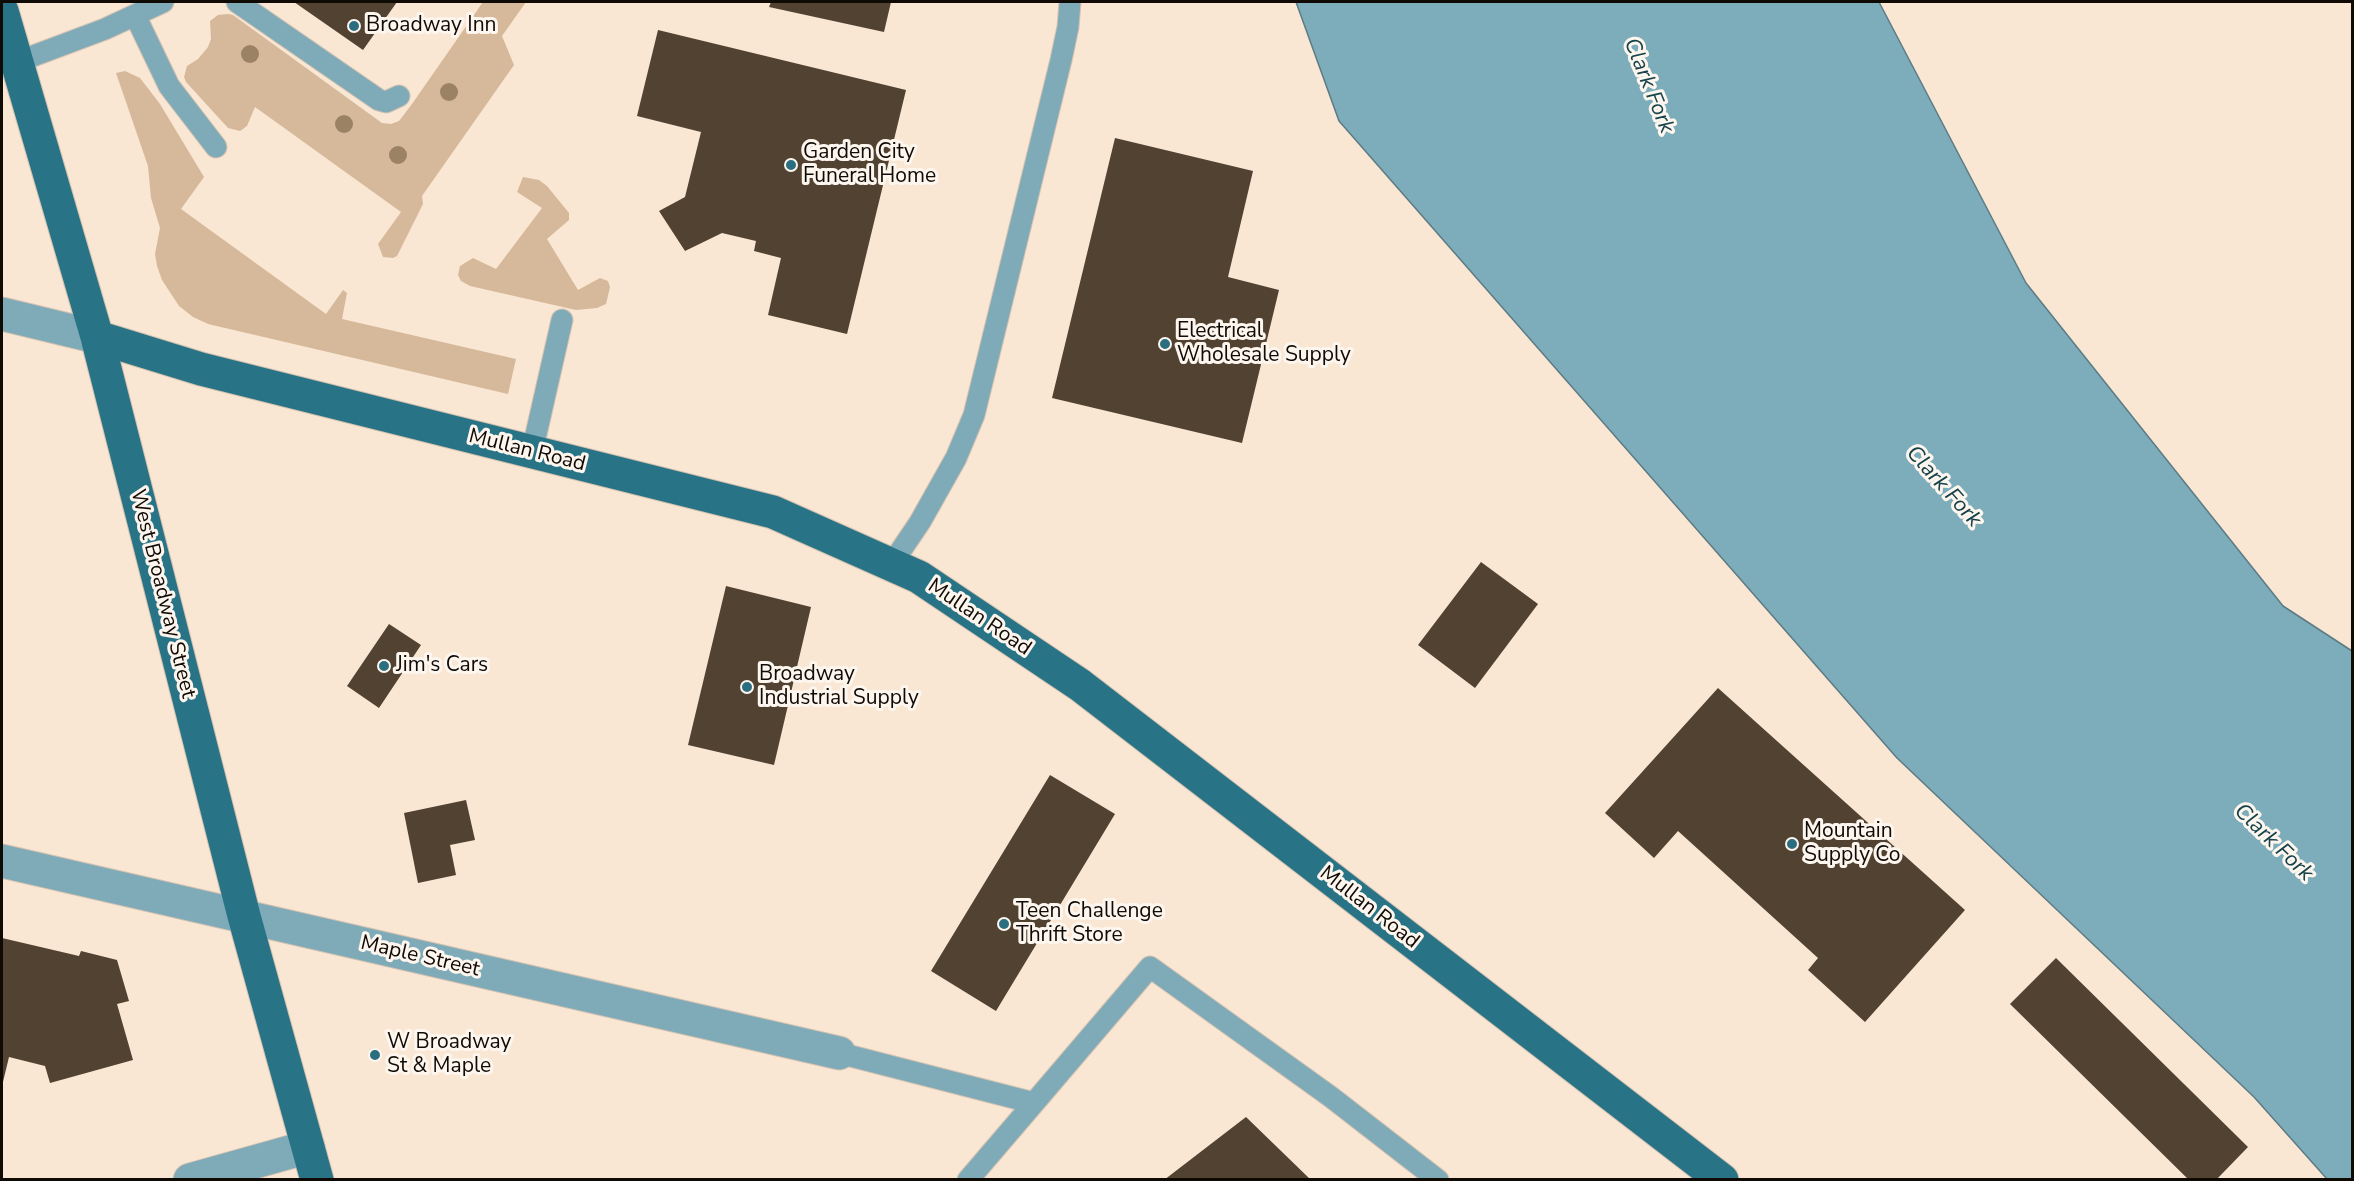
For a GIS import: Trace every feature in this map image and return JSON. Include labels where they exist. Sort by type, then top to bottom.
[{"type":"main road","name":"West Broadway Street","points":[[2,11],[97,337],[244,916],[313,1165]]},
{"type":"main road","name":"Mullan Road","points":[[97,337],[201,369],[773,512],[928,583],[1080,685],[1707,1175]]},
{"type":"street","points":[[2,314],[97,337]]},
{"type":"street","name":"Maple Street","points":[[2,861],[839,1053]]},
{"type":"street","points":[[190,1179],[313,1165]]},
{"type":"street","points":[[269,1179],[313,1165]]},
{"type":"lane","points":[[16,62],[163,2]]},
{"type":"lane","points":[[237,2],[379,100],[386,102],[399,96]]},
{"type":"lane","points":[[891,565],[920,522],[956,458],[974,415],[1061,60],[1070,2]]},
{"type":"lane","points":[[135,15],[169,86],[216,147]]},
{"type":"lane","points":[[532,452],[562,320]]},
{"type":"lane","points":[[968,1179],[1150,967],[1331,1097],[1438,1179]]},
{"type":"lane","points":[[839,1053],[1034,1103]]},
{"type":"shaded area","points":[[483,2],[526,2],[502,36],[514,65],[422,196],[423,204],[397,256],[393,258],[383,257],[378,244],[401,212],[255,107],[247,126],[240,131],[228,128],[184,77],[187,66],[198,59],[208,47],[211,39],[210,21],[218,15],[233,15],[382,123],[391,124],[399,121],[412,104]]},
{"type":"shaded area","points":[[125,71],[140,78],[160,104],[204,177],[181,209],[326,314],[343,290],[347,293],[342,319],[516,359],[508,394],[208,324],[193,317],[179,306],[162,280],[157,266],[155,254],[160,228],[151,198],[148,166],[116,73]]},
{"type":"shaded area","points":[[523,177],[539,180],[547,186],[569,213],[569,220],[547,239],[578,290],[600,278],[608,281],[610,287],[606,304],[597,308],[576,310],[470,286],[461,281],[458,275],[460,266],[473,258],[496,269],[542,208],[517,192]]},
{"type":"water","name":"Clark Fork","points":[[1296,2],[1879,2],[2026,283],[2283,606],[2352,651],[2352,1179],[2327,1179],[2254,1097],[1897,758],[1339,121]]},
{"type":"building","name":"Broadway Inn","points":[[294,2],[397,2],[363,50]]},
{"type":"building","points":[[771,2],[891,2],[884,32],[769,7]]},
{"type":"building","name":"Garden City Funeral Home","points":[[658,30],[906,90],[847,334],[768,315],[781,258],[754,251],[756,241],[722,233],[685,251],[659,211],[685,197],[701,132],[637,116]]},
{"type":"building","name":"Electrical Wholesale Supply","points":[[1115,138],[1253,171],[1228,277],[1279,290],[1242,443],[1052,398]]},
{"type":"building","points":[[1481,562],[1538,604],[1475,688],[1418,645]]},
{"type":"building","name":"Broadway Industrial Supply","points":[[726,586],[811,607],[774,765],[688,745]]},
{"type":"building","name":"Jim's Cars","points":[[389,624],[421,645],[379,708],[347,686]]},
{"type":"building","name":"Mountain Supply Co","points":[[1718,688],[1965,910],[1865,1022],[1808,970],[1818,958],[1678,831],[1654,858],[1605,813]]},
{"type":"building","name":"Teen Challenge Thrift Store","points":[[1050,775],[1115,814],[996,1011],[931,971]]},
{"type":"building","points":[[466,800],[475,840],[450,845],[456,875],[418,883],[404,813]]},
{"type":"building","points":[[2,938],[79,956],[81,951],[117,960],[129,1001],[117,1004],[133,1060],[50,1083],[45,1066],[9,1057],[2,1086]]},
{"type":"building","points":[[2056,958],[2248,1147],[2216,1180],[2189,1180],[2010,1004]]},
{"type":"building","points":[[1246,1117],[1311,1180],[1164,1180]]},
{"type":"place","name":"Broadway Inn","points":[[354,26]]},
{"type":"place","name":"Garden City Funeral Home","points":[[791,165]]},
{"type":"place","name":"Electrical Wholesale Supply","points":[[1165,344]]},
{"type":"place","name":"Jim's Cars","points":[[384,666]]},
{"type":"place","name":"Broadway Industrial Supply","points":[[747,687]]},
{"type":"place","name":"Mountain Supply Co","points":[[1792,844]]},
{"type":"place","name":"Teen Challenge Thrift Store","points":[[1004,924]]},
{"type":"place","name":"W Broadway St & Maple","points":[[375,1055]]}]
